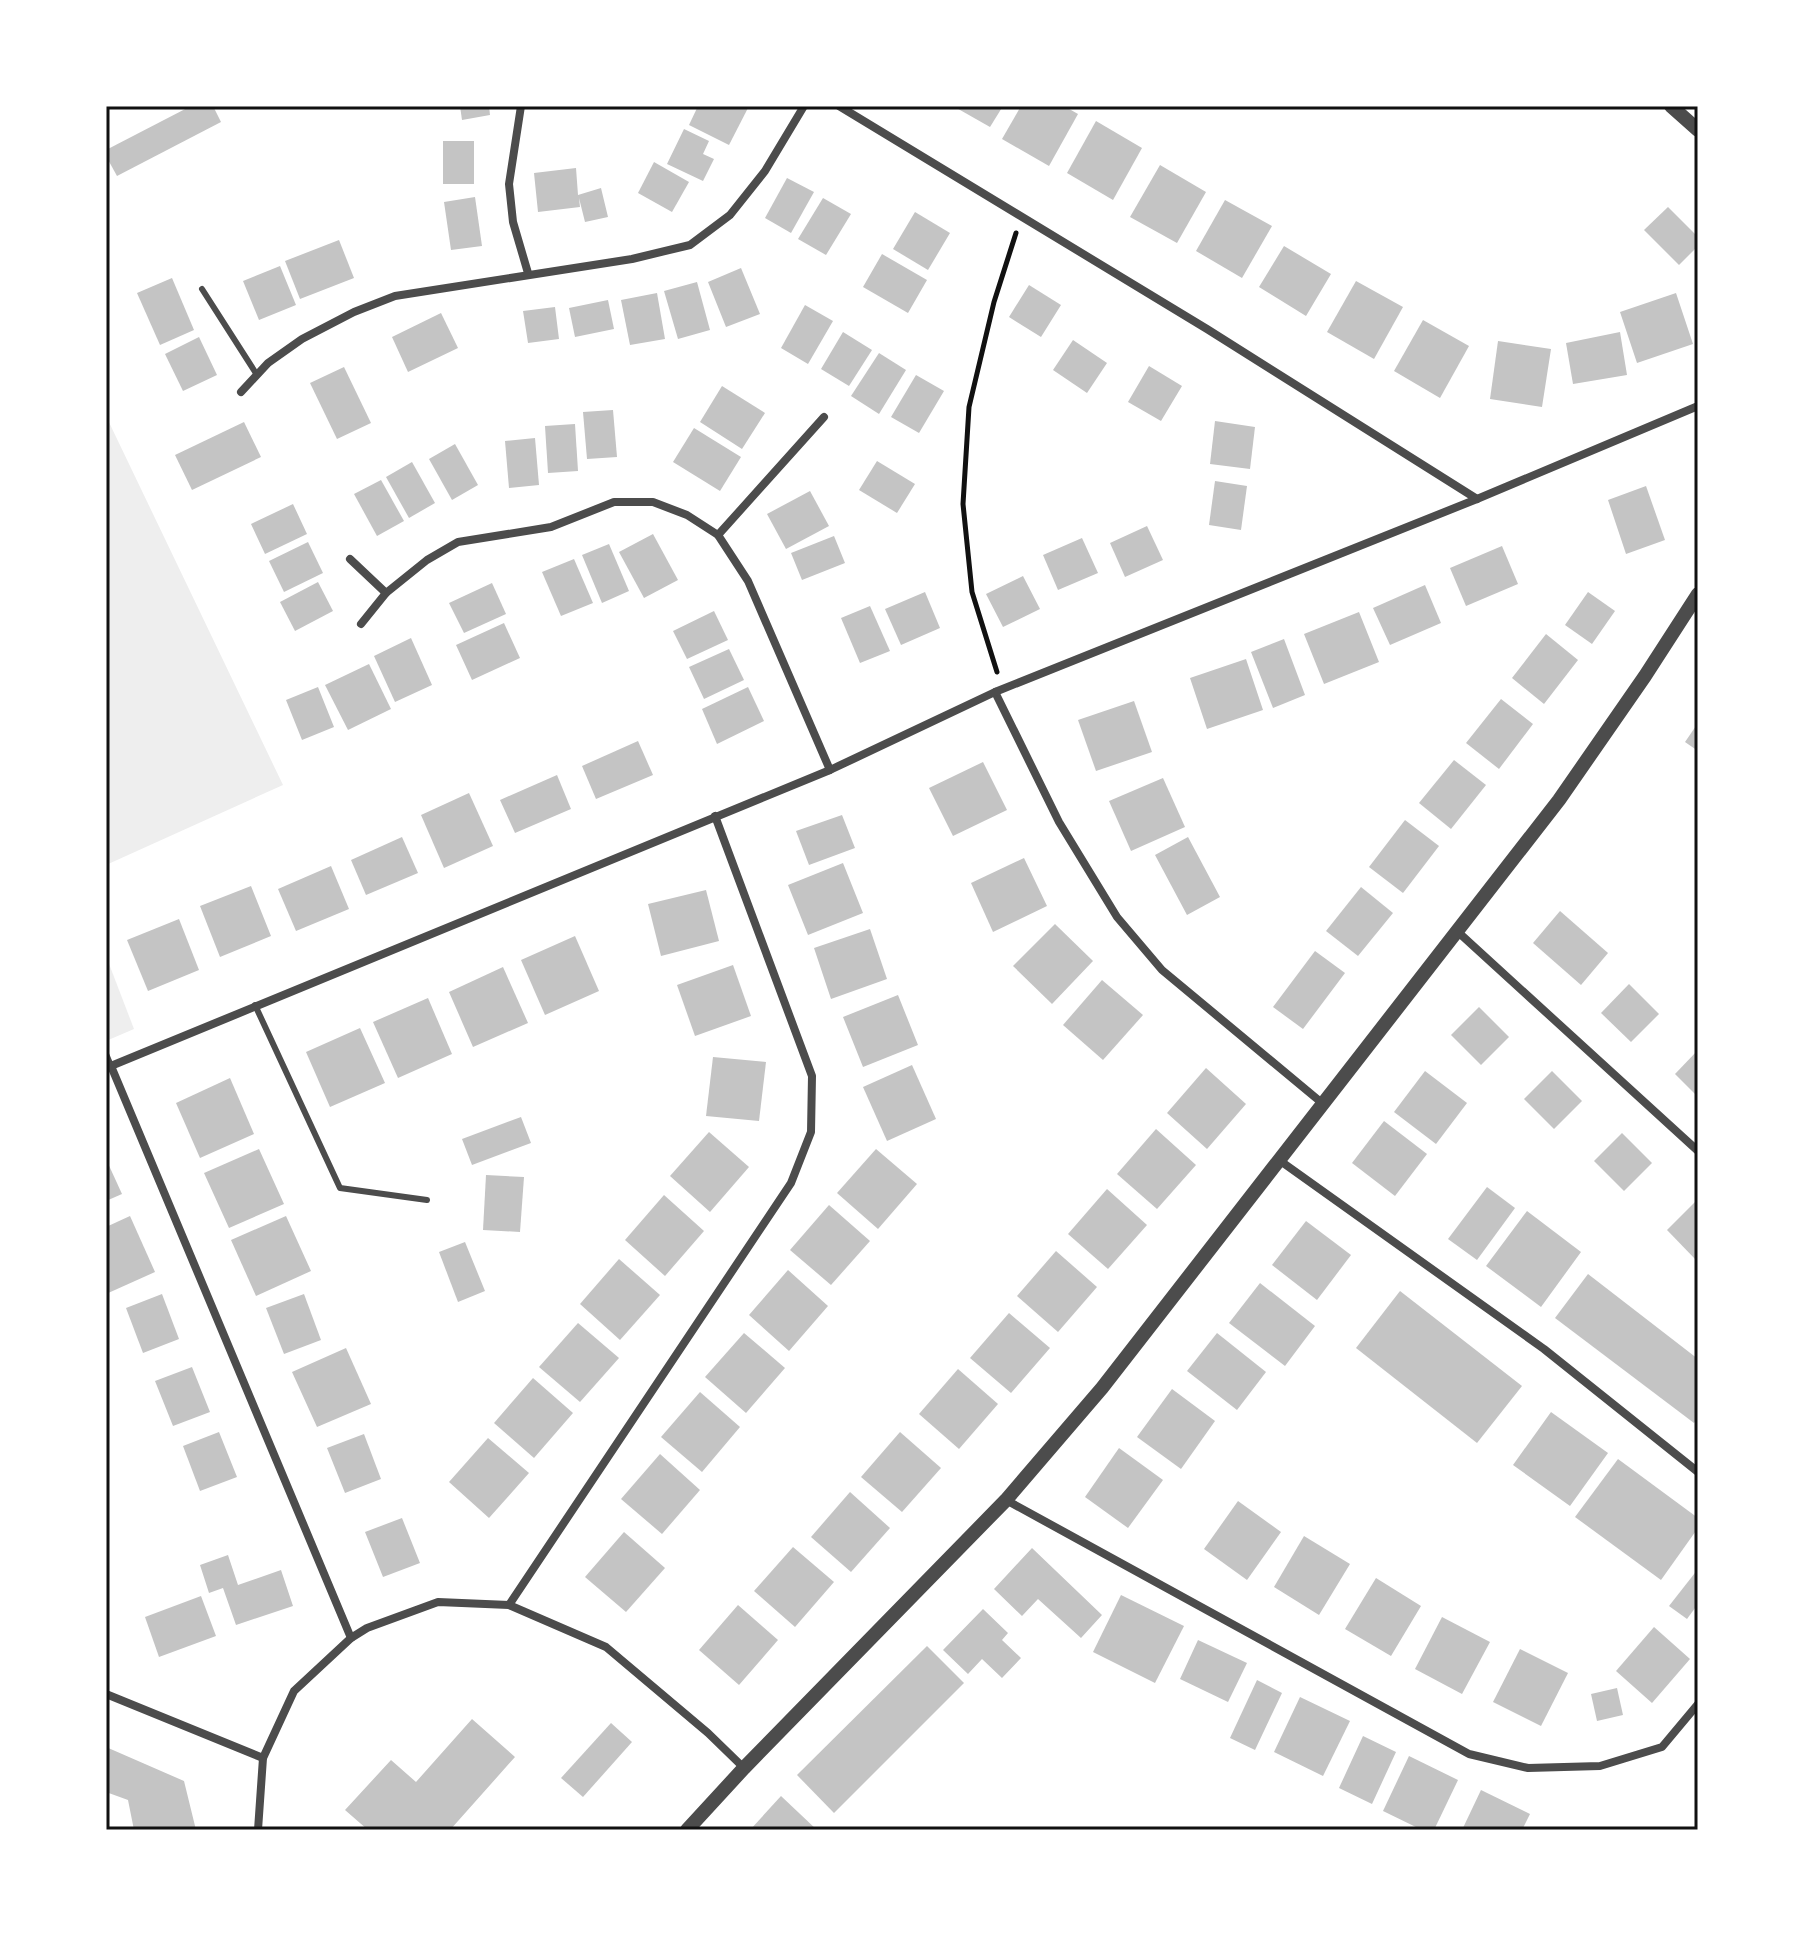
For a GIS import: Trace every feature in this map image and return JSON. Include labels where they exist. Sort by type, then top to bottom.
[{"type":"street","points":[[521,106],[509,184],[513,222],[528,273]]},
{"type":"street","points":[[241,392],[268,363],[302,339],[354,312],[395,296],[632,259],[690,245],[730,215],[765,171],[804,106]]},
{"type":"street","points":[[839,106],[1477,499]]},
{"type":"street","points":[[1671,106],[1698,130]]},
{"type":"street","points":[[351,1638],[108,1067],[830,770],[999,691],[1477,499],[1698,406]]},
{"type":"street","points":[[718,535],[824,417]]},
{"type":"street","points":[[361,624],[386,593],[427,560],[458,542],[551,527],[614,502],[653,502],[687,515],[718,535],[748,581],[830,770]]},
{"type":"street","points":[[350,559],[386,593]]},
{"type":"street","points":[[687,1830],[1006,1500],[1102,1388],[1559,800],[1698,594]]},
{"type":"street","points":[[999,691],[1059,822],[1117,917],[1162,970],[1322,1103]]},
{"type":"street","points":[[509,1605],[791,1183],[811,1132],[812,1076],[715,816]]},
{"type":"street","points":[[1458,932],[1698,1151]]},
{"type":"street","points":[[1279,1160],[1544,1349],[1698,1472]]},
{"type":"street","points":[[1006,1500],[1469,1754],[1528,1768],[1600,1766],[1662,1747],[1698,1704]]},
{"type":"street","points":[[258,1830],[263,1758],[294,1691],[351,1638],[367,1628],[438,1602],[509,1605],[606,1647],[708,1733],[744,1768]]},
{"type":"street","points":[[106,1694],[263,1758]]},
{"type":"lane","points":[[202,289],[257,375]]},
{"type":"lane","points":[[255,1005],[340,1188],[427,1200]]},
{"type":"lane","points":[[106,1054],[108,1067]]},
{"type":"path","points":[[999,691],[972,592],[963,504],[969,407],[994,302],[1022,217]]},
{"type":"shaded area","points":[[106,416],[283,785],[106,865]]},
{"type":"shaded area","points":[[106,956],[134,1029],[106,1041]]},
{"type":"building","points":[[191,106],[213,106],[221,122],[117,176],[106,150]]},
{"type":"building","points":[[460,106],[489,106],[490,115],[462,120]]},
{"type":"building","points":[[698,106],[749,106],[729,145],[689,125]]},
{"type":"building","points":[[953,106],[1003,106],[990,127]]},
{"type":"building","points":[[1021,106],[1064,106],[1078,114],[1049,166],[1002,139]]},
{"type":"building","points":[[1096,121],[1142,148],[1113,200],[1067,173]]},
{"type":"building","points":[[684,129],[709,141],[703,154],[714,159],[703,181],[667,164]]},
{"type":"building","points":[[443,141],[474,141],[474,184],[443,184]]},
{"type":"building","points":[[654,162],[689,182],[672,212],[638,193]]},
{"type":"building","points":[[1160,165],[1206,192],[1177,243],[1130,217]]},
{"type":"building","points":[[576,168],[578,195],[601,188],[608,217],[585,222],[579,198],[580,207],[538,212],[534,173]]},
{"type":"building","points":[[787,178],[814,192],[791,233],[765,218]]},
{"type":"building","points":[[475,197],[482,246],[451,250],[444,202]]},
{"type":"building","points":[[823,198],[851,214],[826,255],[798,239]]},
{"type":"building","points":[[1225,200],[1272,226],[1242,278],[1196,251]]},
{"type":"building","points":[[1668,207],[1698,237],[1698,246],[1679,265],[1644,230]]},
{"type":"building","points":[[915,212],[950,233],[928,270],[893,249]]},
{"type":"building","points":[[339,240],[354,278],[300,299],[285,261]]},
{"type":"building","points":[[1284,246],[1331,274],[1306,316],[1259,287]]},
{"type":"building","points":[[882,254],[927,280],[908,313],[863,287]]},
{"type":"building","points":[[280,266],[296,305],[259,320],[243,281]]},
{"type":"building","points":[[741,268],[760,314],[726,327],[708,282]]},
{"type":"building","points":[[172,278],[194,330],[160,345],[137,293]]},
{"type":"building","points":[[1356,281],[1403,307],[1374,359],[1327,332]]},
{"type":"building","points":[[697,282],[710,330],[678,339],[664,291]]},
{"type":"building","points":[[1029,285],[1061,305],[1041,337],[1009,317]]},
{"type":"building","points":[[657,293],[665,339],[630,345],[621,300]]},
{"type":"building","points":[[1676,293],[1693,344],[1637,363],[1620,312]]},
{"type":"building","points":[[608,300],[614,329],[575,337],[569,308]]},
{"type":"building","points":[[805,305],[833,321],[808,364],[781,348]]},
{"type":"building","points":[[555,307],[559,339],[528,343],[523,311]]},
{"type":"building","points":[[441,313],[458,348],[408,372],[392,337]]},
{"type":"building","points":[[1423,320],[1469,346],[1440,398],[1394,371]]},
{"type":"building","points":[[843,332],[872,350],[849,386],[821,369]]},
{"type":"building","points":[[1620,332],[1627,375],[1573,384],[1566,343]]},
{"type":"building","points":[[199,337],[217,375],[183,391],[165,354]]},
{"type":"building","points":[[1073,340],[1107,363],[1087,393],[1053,370]]},
{"type":"building","points":[[1498,341],[1551,349],[1542,407],[1490,399]]},
{"type":"building","points":[[879,353],[906,370],[879,414],[851,396]]},
{"type":"building","points":[[1149,366],[1182,386],[1161,421],[1128,402]]},
{"type":"building","points":[[344,367],[371,423],[337,439],[310,383]]},
{"type":"building","points":[[916,375],[944,391],[919,433],[891,417]]},
{"type":"building","points":[[722,386],[765,413],[742,449],[700,422]]},
{"type":"building","points":[[613,410],[617,457],[587,459],[583,412]]},
{"type":"building","points":[[1215,421],[1255,427],[1250,469],[1210,464]]},
{"type":"building","points":[[244,422],[261,457],[192,490],[175,455]]},
{"type":"building","points":[[575,424],[578,471],[548,473],[545,426]]},
{"type":"building","points":[[694,428],[741,457],[720,491],[673,462]]},
{"type":"building","points":[[535,438],[539,485],[509,488],[505,441]]},
{"type":"building","points":[[455,444],[478,485],[452,500],[429,459]]},
{"type":"building","points":[[877,461],[915,484],[897,513],[859,490]]},
{"type":"building","points":[[412,462],[435,503],[409,518],[386,477]]},
{"type":"building","points":[[381,480],[404,521],[377,536],[354,494]]},
{"type":"building","points":[[1215,481],[1247,486],[1241,530],[1209,525]]},
{"type":"building","points":[[1646,486],[1665,540],[1626,554],[1608,500]]},
{"type":"building","points":[[810,491],[829,526],[786,549],[767,514]]},
{"type":"building","points":[[293,504],[307,534],[265,554],[251,524]]},
{"type":"building","points":[[1147,526],[1163,560],[1125,577],[1110,543]]},
{"type":"building","points":[[653,534],[678,580],[644,598],[619,552]]},
{"type":"building","points":[[834,536],[845,563],[802,580],[791,553]]},
{"type":"building","points":[[1082,538],[1098,573],[1058,590],[1043,555]]},
{"type":"building","points":[[308,542],[323,573],[284,592],[269,561]]},
{"type":"building","points":[[609,544],[629,591],[602,603],[582,555]]},
{"type":"building","points":[[1502,546],[1518,584],[1466,606],[1450,568]]},
{"type":"building","points":[[574,559],[593,603],[561,616],[542,572]]},
{"type":"building","points":[[1023,576],[1040,609],[1003,627],[986,594]]},
{"type":"building","points":[[318,582],[333,611],[295,631],[280,602]]},
{"type":"building","points":[[492,583],[506,614],[464,633],[449,603]]},
{"type":"building","points":[[1425,585],[1441,623],[1390,645],[1373,608]]},
{"type":"building","points":[[925,592],[940,628],[901,645],[885,609]]},
{"type":"building","points":[[1588,592],[1615,611],[1592,644],[1565,625]]},
{"type":"building","points":[[870,606],[890,651],[860,663],[841,618]]},
{"type":"building","points":[[714,611],[728,640],[687,659],[673,631]]},
{"type":"building","points":[[1359,612],[1379,662],[1324,684],[1304,634]]},
{"type":"building","points":[[504,623],[520,658],[472,680],[456,645]]},
{"type":"building","points":[[1546,634],[1578,660],[1544,704],[1512,678]]},
{"type":"building","points":[[411,638],[432,685],[395,702],[374,656]]},
{"type":"building","points":[[1284,639],[1305,695],[1273,708],[1251,652]]},
{"type":"building","points":[[729,649],[744,680],[704,699],[689,667]]},
{"type":"building","points":[[1246,659],[1263,710],[1207,729],[1190,678]]},
{"type":"building","points":[[369,664],[391,709],[348,730],[325,685]]},
{"type":"building","points":[[318,687],[334,727],[302,740],[286,700]]},
{"type":"building","points":[[748,687],[764,721],[717,744],[702,709]]},
{"type":"building","points":[[1501,699],[1533,724],[1499,769],[1466,743]]},
{"type":"building","points":[[1134,701],[1152,752],[1096,771],[1078,720]]},
{"type":"building","points":[[1698,723],[1698,751],[1685,742]]},
{"type":"building","points":[[638,741],[653,775],[596,799],[582,766]]},
{"type":"building","points":[[1454,760],[1486,785],[1451,829],[1419,803]]},
{"type":"building","points":[[983,762],[1007,810],[953,836],[929,788]]},
{"type":"building","points":[[557,775],[571,809],[515,833],[500,800]]},
{"type":"building","points":[[1163,778],[1185,827],[1131,851],[1109,801]]},
{"type":"building","points":[[469,793],[493,846],[444,868],[421,815]]},
{"type":"building","points":[[842,815],[855,848],[809,865],[796,831]]},
{"type":"building","points":[[1405,820],[1439,846],[1403,893],[1369,867]]},
{"type":"building","points":[[402,837],[418,873],[366,895],[351,860]]},
{"type":"building","points":[[1188,837],[1220,897],[1187,915],[1155,855]]},
{"type":"building","points":[[1024,858],[1047,906],[993,932],[971,883]]},
{"type":"building","points":[[843,863],[863,913],[808,935],[788,885]]},
{"type":"building","points":[[331,866],[349,909],[296,931],[278,889]]},
{"type":"building","points":[[251,886],[271,936],[220,957],[200,906]]},
{"type":"building","points":[[1361,887],[1393,913],[1358,956],[1326,931]]},
{"type":"building","points":[[706,890],[719,941],[661,956],[648,904]]},
{"type":"building","points":[[1560,911],[1608,953],[1581,985],[1533,943]]},
{"type":"building","points":[[179,919],[199,970],[148,991],[127,940]]},
{"type":"building","points":[[1055,924],[1093,961],[1052,1004],[1013,966]]},
{"type":"building","points":[[870,929],[887,979],[831,999],[814,948]]},
{"type":"building","points":[[575,936],[599,991],[545,1015],[521,960]]},
{"type":"building","points":[[1315,951],[1345,973],[1303,1029],[1273,1007]]},
{"type":"building","points":[[733,965],[751,1016],[695,1036],[677,985]]},
{"type":"building","points":[[503,967],[528,1023],[473,1047],[449,992]]},
{"type":"building","points":[[1102,980],[1143,1015],[1103,1060],[1063,1025]]},
{"type":"building","points":[[1629,984],[1659,1014],[1631,1042],[1601,1013]]},
{"type":"building","points":[[898,995],[918,1045],[863,1067],[843,1017]]},
{"type":"building","points":[[428,998],[452,1054],[398,1078],[373,1022]]},
{"type":"building","points":[[1479,1007],[1509,1037],[1481,1065],[1451,1035]]},
{"type":"building","points":[[360,1028],[385,1083],[330,1107],[306,1052]]},
{"type":"building","points":[[1698,1050],[1698,1097],[1675,1074]]},
{"type":"building","points":[[713,1057],[766,1062],[759,1121],[706,1116]]},
{"type":"building","points":[[912,1065],[936,1119],[887,1141],[863,1087]]},
{"type":"building","points":[[1206,1068],[1246,1104],[1207,1149],[1167,1113]]},
{"type":"building","points":[[1425,1071],[1467,1103],[1436,1144],[1394,1112]]},
{"type":"building","points":[[1552,1071],[1582,1101],[1554,1129],[1524,1099]]},
{"type":"building","points":[[230,1078],[254,1134],[200,1158],[176,1103]]},
{"type":"building","points":[[521,1117],[531,1143],[472,1165],[462,1139]]},
{"type":"building","points":[[1384,1121],[1427,1154],[1395,1196],[1352,1163]]},
{"type":"building","points":[[1156,1129],[1196,1165],[1157,1209],[1117,1174]]},
{"type":"building","points":[[709,1132],[749,1167],[710,1212],[670,1176]]},
{"type":"building","points":[[1622,1133],[1652,1163],[1624,1191],[1594,1161]]},
{"type":"building","points":[[259,1149],[284,1204],[229,1228],[204,1173]]},
{"type":"building","points":[[876,1149],[917,1184],[878,1229],[837,1193]]},
{"type":"building","points":[[106,1159],[122,1194],[106,1201]]},
{"type":"building","points":[[486,1175],[524,1177],[520,1232],[483,1230]]},
{"type":"building","points":[[1487,1187],[1515,1208],[1477,1260],[1448,1239]]},
{"type":"building","points":[[1107,1189],[1147,1225],[1108,1269],[1068,1234]]},
{"type":"building","points":[[664,1195],[704,1231],[665,1276],[625,1240]]},
{"type":"building","points":[[1695,1202],[1698,1205],[1696,1260],[1667,1230]]},
{"type":"building","points":[[829,1205],[870,1241],[831,1285],[790,1250]]},
{"type":"building","points":[[1527,1211],[1581,1252],[1541,1307],[1486,1266]]},
{"type":"building","points":[[130,1216],[155,1272],[106,1294],[106,1227]]},
{"type":"building","points":[[286,1216],[311,1271],[256,1296],[231,1240]]},
{"type":"building","points":[[1306,1221],[1351,1255],[1317,1300],[1272,1265]]},
{"type":"building","points":[[465,1242],[485,1291],[458,1302],[439,1252]]},
{"type":"building","points":[[1056,1251],[1097,1287],[1058,1332],[1017,1296]]},
{"type":"building","points":[[619,1259],[660,1295],[620,1340],[580,1304]]},
{"type":"building","points":[[788,1270],[828,1306],[789,1351],[749,1315]]},
{"type":"building","points":[[1588,1274],[1698,1359],[1698,1418],[1694,1423],[1555,1318]]},
{"type":"building","points":[[1260,1283],[1315,1326],[1285,1366],[1229,1323]]},
{"type":"building","points":[[1400,1291],[1522,1386],[1477,1443],[1356,1348]]},
{"type":"building","points":[[162,1294],[179,1339],[143,1353],[126,1308]]},
{"type":"building","points":[[304,1294],[321,1340],[284,1354],[266,1308]]},
{"type":"building","points":[[1009,1313],[1050,1348],[1011,1393],[970,1358]]},
{"type":"building","points":[[578,1323],[619,1358],[580,1402],[539,1367]]},
{"type":"building","points":[[744,1333],[785,1368],[746,1413],[705,1377]]},
{"type":"building","points":[[1217,1333],[1266,1372],[1237,1410],[1187,1371]]},
{"type":"building","points":[[346,1348],[371,1404],[317,1427],[292,1372]]},
{"type":"building","points":[[192,1367],[210,1412],[173,1426],[155,1381]]},
{"type":"building","points":[[958,1369],[998,1404],[959,1449],[919,1414]]},
{"type":"building","points":[[533,1378],[573,1413],[534,1458],[494,1423]]},
{"type":"building","points":[[1172,1389],[1215,1421],[1181,1469],[1137,1437]]},
{"type":"building","points":[[700,1392],[740,1427],[702,1472],[661,1437]]},
{"type":"building","points":[[1551,1412],[1608,1453],[1570,1506],[1513,1465]]},
{"type":"building","points":[[219,1432],[237,1477],[200,1491],[183,1446]]},
{"type":"building","points":[[900,1432],[941,1468],[902,1512],[861,1477]]},
{"type":"building","points":[[364,1434],[381,1479],[345,1493],[327,1448]]},
{"type":"building","points":[[488,1438],[529,1473],[489,1518],[449,1482]]},
{"type":"building","points":[[1119,1448],[1163,1480],[1128,1528],[1085,1497]]},
{"type":"building","points":[[660,1454],[700,1490],[662,1534],[621,1499]]},
{"type":"building","points":[[1618,1459],[1698,1518],[1698,1528],[1661,1580],[1575,1517]]},
{"type":"building","points":[[850,1492],[890,1528],[851,1572],[811,1537]]},
{"type":"building","points":[[1238,1501],[1281,1532],[1247,1580],[1204,1549]]},
{"type":"building","points":[[402,1518],[420,1563],[383,1577],[365,1532]]},
{"type":"building","points":[[624,1532],[665,1568],[626,1612],[585,1577]]},
{"type":"building","points":[[1304,1536],[1350,1564],[1319,1615],[1274,1587]]},
{"type":"building","points":[[793,1547],[834,1582],[795,1627],[754,1591]]},
{"type":"building","points":[[1032,1548],[1102,1615],[1081,1638],[1038,1599],[1022,1616],[994,1589]]},
{"type":"building","points":[[228,1555],[238,1585],[281,1570],[293,1606],[236,1625],[223,1588],[209,1593],[200,1565]]},
{"type":"building","points":[[1698,1569],[1698,1604],[1687,1619],[1669,1606]]},
{"type":"building","points":[[1376,1578],[1421,1606],[1391,1656],[1345,1629]]},
{"type":"building","points":[[1121,1595],[1184,1626],[1155,1683],[1093,1652]]},
{"type":"building","points":[[201,1596],[216,1636],[159,1657],[145,1617]]},
{"type":"building","points":[[738,1605],[778,1640],[739,1685],[699,1650]]},
{"type":"building","points":[[983,1609],[1008,1633],[1002,1640],[1021,1658],[1002,1678],[982,1659],[968,1674],[943,1650]]},
{"type":"building","points":[[1442,1617],[1490,1642],[1462,1694],[1415,1669]]},
{"type":"building","points":[[1654,1627],[1690,1659],[1652,1703],[1616,1671]]},
{"type":"building","points":[[1198,1640],[1247,1663],[1228,1702],[1180,1679]]},
{"type":"building","points":[[927,1646],[964,1683],[834,1813],[797,1775]]},
{"type":"building","points":[[1520,1649],[1568,1673],[1541,1726],[1493,1702]]},
{"type":"building","points":[[1257,1680],[1282,1693],[1255,1750],[1230,1738]]},
{"type":"building","points":[[1617,1688],[1623,1715],[1597,1721],[1591,1694]]},
{"type":"building","points":[[1300,1697],[1350,1721],[1323,1776],[1274,1752]]},
{"type":"building","points":[[472,1719],[515,1757],[450,1830],[368,1830],[345,1810],[391,1760],[416,1782]]},
{"type":"building","points":[[611,1723],[632,1742],[583,1797],[561,1778]]},
{"type":"building","points":[[1363,1736],[1396,1752],[1372,1804],[1339,1788]]},
{"type":"building","points":[[106,1747],[184,1781],[196,1830],[134,1830],[128,1800],[106,1792]]},
{"type":"building","points":[[1409,1756],[1458,1780],[1434,1830],[1422,1830],[1383,1811]]},
{"type":"building","points":[[1481,1790],[1530,1814],[1522,1830],[1462,1830]]},
{"type":"building","points":[[781,1796],[817,1830],[750,1830]]}]
